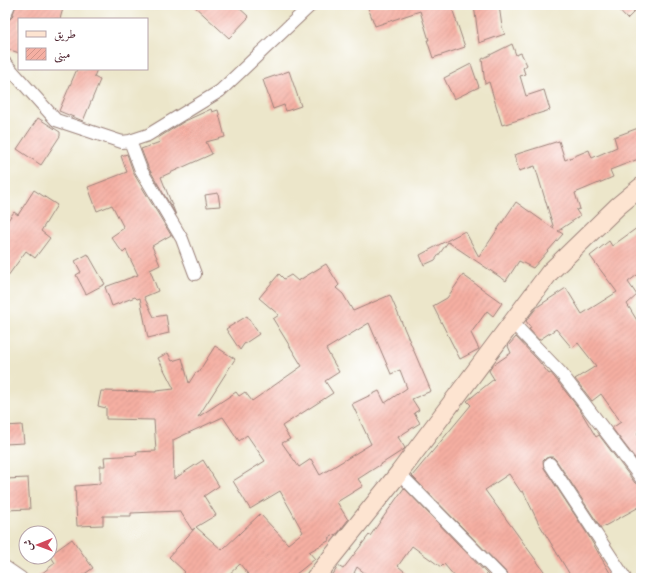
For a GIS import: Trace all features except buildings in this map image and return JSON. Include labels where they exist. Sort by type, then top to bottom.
[{"type":"main road","points":[[315,578],[399,473],[550,272],[618,206],[641,187]]},
{"type":"street","points":[[5,14],[9,5]]},
{"type":"street","points":[[5,63],[56,120],[122,142],[130,141],[148,135],[220,91],[311,5]]},
{"type":"street","points":[[130,141],[141,170],[182,239],[195,274]]},
{"type":"street","points":[[512,322],[561,373],[641,478]]},
{"type":"street","points":[[550,464],[625,578]]},
{"type":"street","points":[[399,473],[502,578]]},
{"type":"street","points":[[5,567],[21,578]]}]
